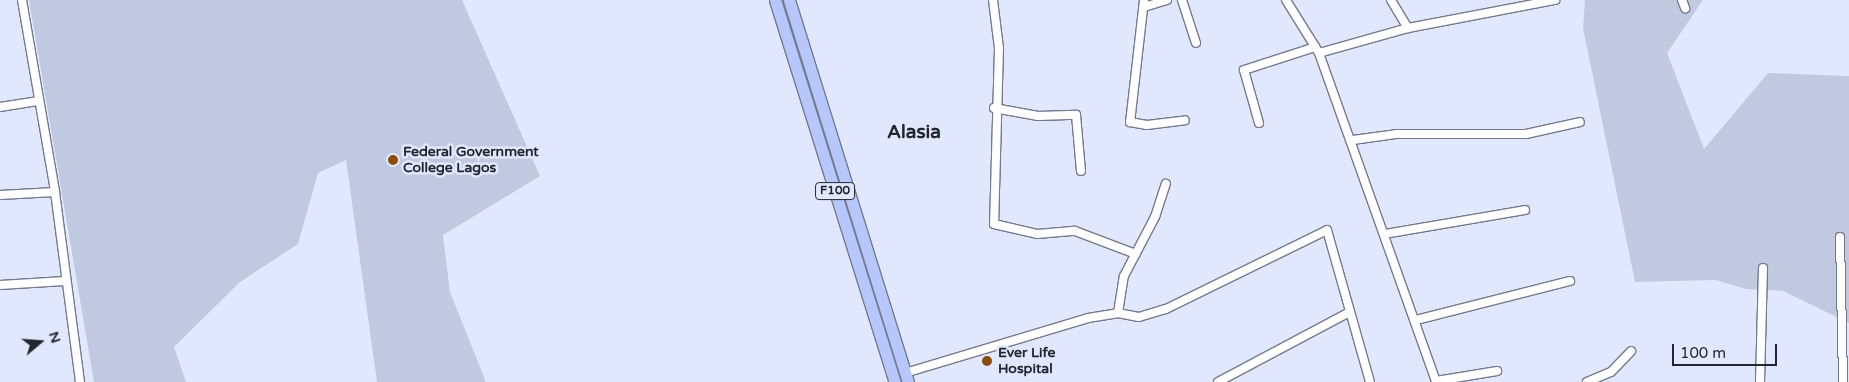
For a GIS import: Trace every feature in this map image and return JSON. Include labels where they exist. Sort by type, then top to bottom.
[{"type":"highway","name":"F100","points":[[775,0],[895,382]]},
{"type":"highway","name":"F100","points":[[789,0],[906,377]]},
{"type":"street","points":[[22,0],[36,101],[55,192],[65,280],[80,382]]},
{"type":"street","points":[[993,0],[999,48],[994,108],[995,226],[1037,234],[1075,231],[1136,254]]},
{"type":"street","points":[[1167,0],[1144,3],[1130,122],[1147,125],[1185,120]]},
{"type":"street","points":[[1182,0],[1196,43]]},
{"type":"street","points":[[1286,0],[1317,50],[1353,140],[1436,381],[1497,371]]},
{"type":"street","points":[[1391,0],[1408,28]]},
{"type":"street","points":[[1260,123],[1244,70],[1408,28],[1555,0]]},
{"type":"street","points":[[1682,0],[1685,8]]},
{"type":"street","points":[[0,107],[36,101]]},
{"type":"street","points":[[994,108],[1038,116],[1076,115],[1081,171]]},
{"type":"street","points":[[1353,140],[1396,134],[1526,134],[1580,122]]},
{"type":"street","points":[[1118,313],[1118,292],[1166,184]]},
{"type":"street","points":[[0,195],[55,192]]},
{"type":"street","points":[[1385,234],[1526,210]]},
{"type":"street","points":[[906,377],[1088,318],[1118,313],[1139,317],[1166,309],[1327,230],[1341,269],[1348,313],[1370,382]]},
{"type":"street","points":[[1840,237],[1843,382]]},
{"type":"street","points":[[1760,382],[1763,268]]},
{"type":"street","points":[[0,285],[65,280]]},
{"type":"street","points":[[1416,320],[1570,281]]},
{"type":"street","points":[[1218,382],[1348,313]]},
{"type":"street","points":[[1587,382],[1611,372],[1632,351]]},
{"type":"shaded area","points":[[29,0],[462,0],[540,176],[443,235],[450,292],[486,382],[377,382],[346,160],[318,173],[298,244],[240,282],[174,347],[186,382],[94,382]]},
{"type":"shaded area","points":[[1585,0],[1703,0],[1667,53],[1704,149],[1768,73],[1849,76],[1849,323],[1783,291],[1746,289],[1716,280],[1635,282],[1583,28]]},
{"type":"place","name":"Federal Government College Lagos","points":[[393,160]]},
{"type":"place","name":"Ever Life Hospital","points":[[987,361]]},
{"type":"district","name":"Alasia","points":[[914,133]]}]
